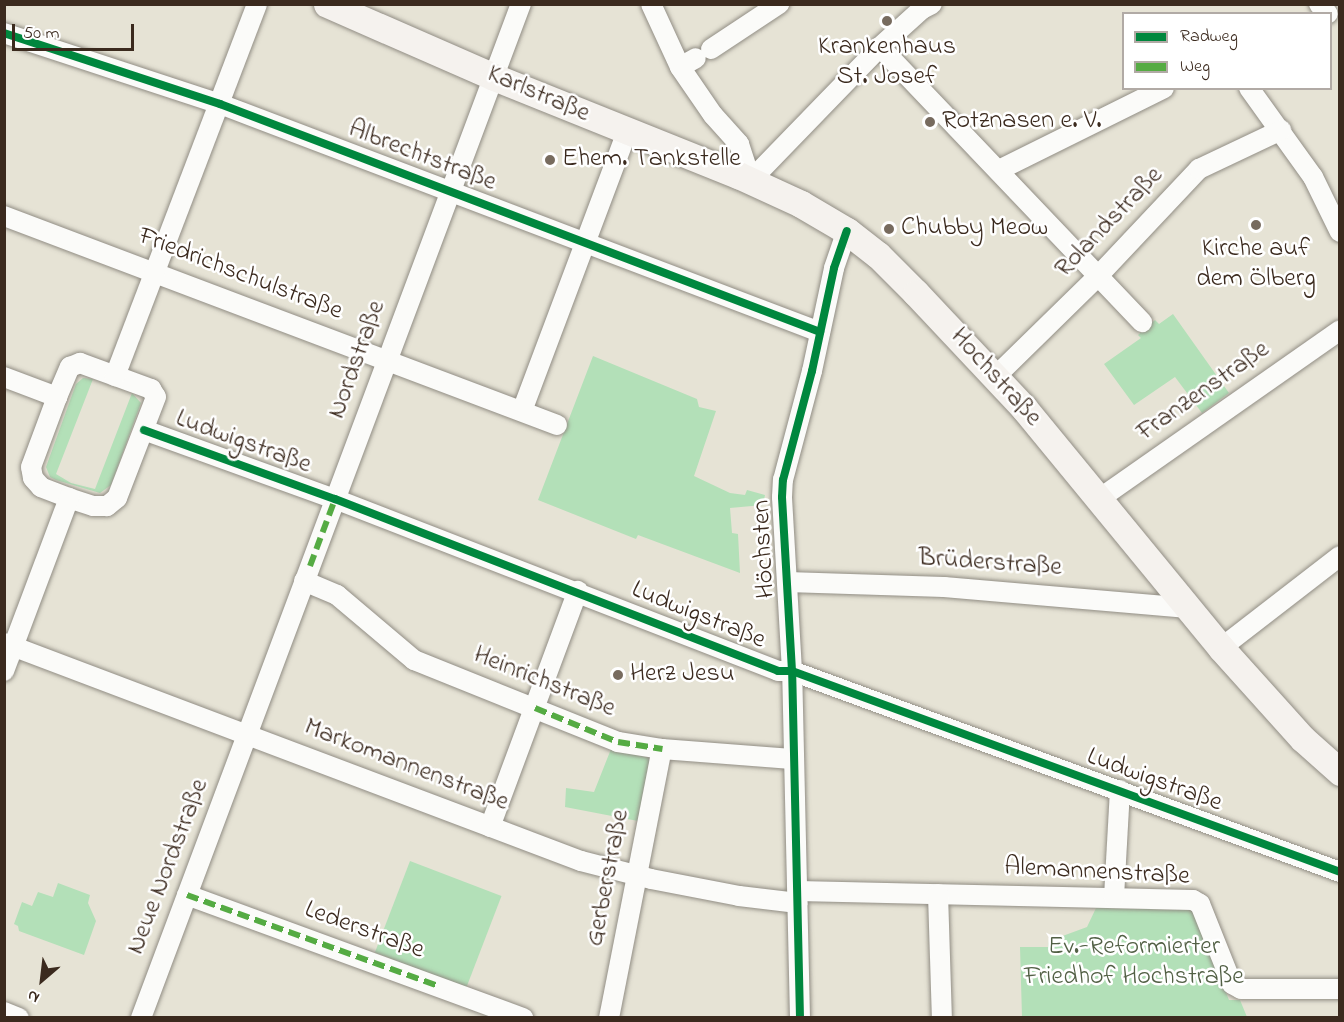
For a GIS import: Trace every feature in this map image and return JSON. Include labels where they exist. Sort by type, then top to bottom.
[{"type":"main road","name":"Karlstraße","points":[[327,4],[494,77],[751,180]]},
{"type":"main road","name":"Hochstraße","points":[[751,180],[825,216],[878,255],[995,377],[1221,648],[1303,739],[1340,771]]},
{"type":"street","points":[[116,376],[257,4]]},
{"type":"street","name":"Nordstraße","points":[[247,735],[521,4]]},
{"type":"street","points":[[651,4],[696,58],[713,115],[739,144],[751,180],[880,47],[922,9],[932,4]]},
{"type":"street","points":[[696,58],[779,4]]},
{"type":"street","name":"Albrechtstraße","points":[[4,33],[220,104],[450,189],[820,332]]},
{"type":"street","points":[[880,47],[1142,322]]},
{"type":"street","points":[[999,170],[1160,90]]},
{"type":"street","points":[[1251,90],[1313,177],[1340,232]]},
{"type":"street","name":"Rolandstraße","points":[[995,377],[1099,275],[1199,169],[1281,130]]},
{"type":"street","points":[[522,411],[627,132]]},
{"type":"street","name":"Friedrichschulstraße","points":[[4,216],[556,425]]},
{"type":"street","name":"Höchsten","points":[[800,1017],[792,759],[792,672],[783,480],[812,371],[834,268],[847,231]]},
{"type":"street","name":"Franzenstraße","points":[[1099,499],[1340,330]]},
{"type":"street","points":[[81,363],[116,376],[151,389],[156,397],[117,498],[107,506],[93,506],[41,487],[33,478],[31,467],[70,367],[81,363]]},
{"type":"street","points":[[4,377],[57,398]]},
{"type":"street","name":"Ludwigstraße","points":[[144,430],[578,591],[778,671],[792,672],[1340,872]]},
{"type":"street","points":[[4,671],[9,644],[69,498]]},
{"type":"street","points":[[1221,648],[1340,556]]},
{"type":"street","name":"Heinrichstraße","points":[[304,581],[337,595],[414,660],[618,742],[662,749],[792,759]]},
{"type":"street","name":"Brüderstraße","points":[[787,582],[944,587],[1188,608]]},
{"type":"street","points":[[490,827],[578,591]]},
{"type":"street","name":"Markomannenstraße","points":[[9,644],[581,861],[738,896],[798,897]]},
{"type":"street","name":"Neue Nordstraße","points":[[141,1017],[247,735]]},
{"type":"street","name":"Gerberstraße","points":[[609,1017],[662,749]]},
{"type":"street","points":[[1114,897],[1120,790]]},
{"type":"street","points":[[938,894],[942,1017]]},
{"type":"street","name":"Alemannenstraße","points":[[798,897],[938,894],[1193,900],[1200,904],[1232,984],[1241,989],[1340,989]]},
{"type":"street","name":"Lederstraße","points":[[187,895],[523,1017]]},
{"type":"street","points":[[4,1012],[20,1017]]},
{"type":"green space","points":[[1173,314],[1229,393],[1202,413],[1175,377],[1134,405],[1104,364],[1141,338],[1138,335],[1155,320],[1159,324]]},
{"type":"green space","points":[[593,356],[697,399],[699,407],[716,411],[694,476],[730,493],[745,495],[747,490],[765,495],[763,505],[730,508],[732,533],[738,534],[740,573],[638,535],[636,539],[538,500]]},
{"type":"green space","points":[[83,378],[93,379],[56,474],[71,483],[95,489],[132,393],[141,403],[111,485],[100,493],[56,480],[50,477],[46,467],[76,384]]},
{"type":"green space","points":[[611,749],[650,758],[638,821],[565,807],[566,788],[594,792]]},
{"type":"green space","points":[[410,861],[501,896],[466,988],[375,952]]},
{"type":"green space","points":[[58,883],[90,895],[88,903],[96,921],[84,955],[19,931],[18,926],[14,924],[22,902],[32,906],[38,892],[53,897]]},
{"type":"green space","name":"Ev.-Reformierter Friedhof Hochstraße","points":[[1096,908],[1193,910],[1229,1000],[1240,1000],[1247,1017],[1022,1017],[1020,947],[1048,947],[1049,941],[1087,927]]},
{"type":"marked path","points":[[310,566],[335,499]]},
{"type":"marked path","points":[[535,708],[618,742],[662,749]]},
{"type":"marked path","points":[[187,895],[439,986]]},
{"type":"cycle path","points":[[4,33],[220,104],[820,332]]},
{"type":"cycle path","points":[[800,1018],[792,671],[783,480],[812,371],[834,268],[847,231]]},
{"type":"cycle path","points":[[144,430],[335,499],[778,671],[792,671],[1340,872]]},
{"type":"place","name":"Krankenhaus St. Josef","points":[[887,21]]},
{"type":"place","name":"Rotznasen e. V.","points":[[930,122]]},
{"type":"place","name":"Ehem. Tankstelle","points":[[550,160]]},
{"type":"place","name":"Kirche auf dem Ölberg","points":[[1256,225]]},
{"type":"place","name":"Chubby Meow","points":[[889,229]]},
{"type":"place","name":"Herz Jesu","points":[[618,675]]}]
